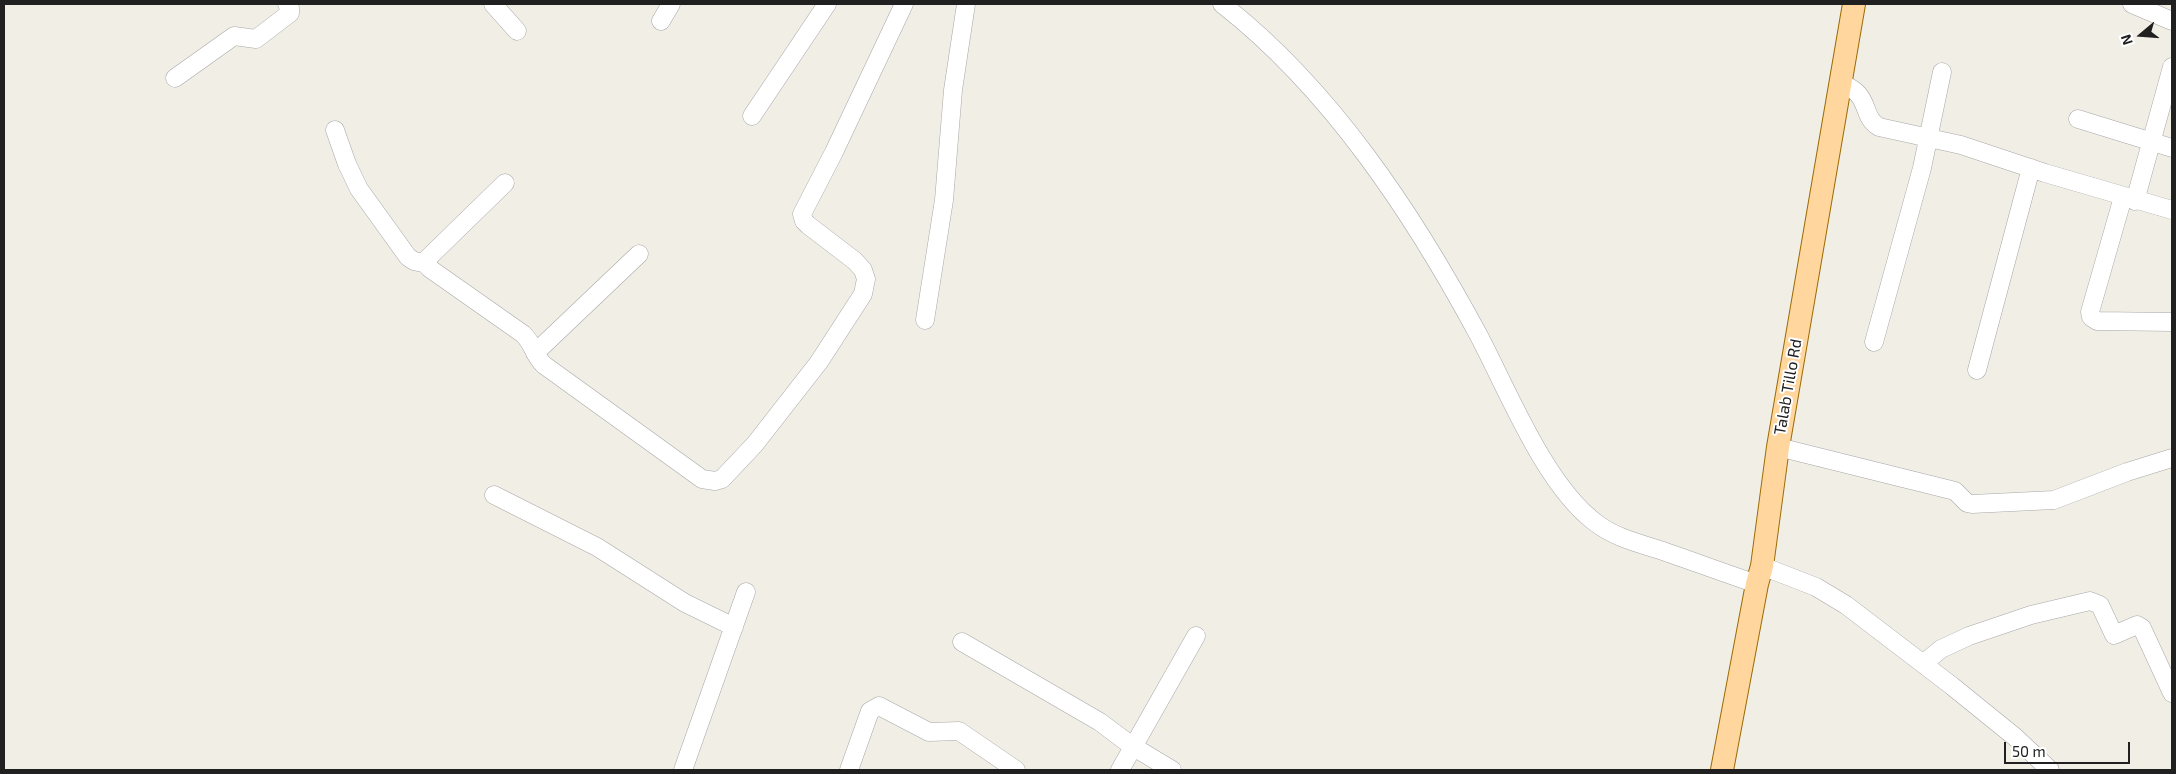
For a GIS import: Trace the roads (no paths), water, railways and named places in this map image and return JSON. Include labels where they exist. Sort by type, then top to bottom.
[{"type":"main road","name":"Talab Tillo Rd","points":[[1722,770],[1759,575],[1778,448],[1854,4]]},
{"type":"street","points":[[174,78],[234,36],[253,40],[260,37],[290,13],[290,8],[287,4]]},
{"type":"street","points":[[493,4],[517,31]]},
{"type":"street","points":[[660,20],[670,4]]},
{"type":"street","points":[[752,116],[827,4]]},
{"type":"street","points":[[335,130],[353,176],[371,206],[408,257],[414,261],[427,264],[436,274],[523,334],[529,340],[544,365],[702,479],[715,482],[722,479],[755,444],[818,362],[864,294],[866,279],[862,270],[855,261],[808,225],[804,221],[802,214],[838,144],[904,4]]},
{"type":"street","points":[[925,320],[944,200],[953,90],[966,4]]},
{"type":"street","points":[[1222,4],[1302,78],[1376,169],[1430,248],[1550,469],[1576,505],[1597,524],[1618,536],[1759,575],[1816,587],[1846,605],[1924,663],[2015,737],[2050,770]]},
{"type":"street","points":[[2132,4],[2172,20]]},
{"type":"street","points":[[2172,67],[2151,142],[2129,199],[2113,233],[2090,312],[2091,317],[2097,321],[2172,322]]},
{"type":"street","points":[[1874,342],[1922,168],[1942,72]]},
{"type":"street","points":[[1841,84],[1853,89],[1859,95],[1873,124],[1879,127],[1927,144],[1961,145],[2028,177],[2172,210]]},
{"type":"street","points":[[2078,119],[2172,148]]},
{"type":"street","points":[[1977,370],[2028,177]]},
{"type":"street","points":[[427,264],[428,258],[505,183]]},
{"type":"street","points":[[535,352],[639,254]]},
{"type":"street","points":[[1778,448],[1955,491],[1967,503],[1976,504],[2054,500],[2127,472],[2172,458]]},
{"type":"street","points":[[494,495],[597,547],[685,603],[734,627]]},
{"type":"street","points":[[683,770],[746,592]]},
{"type":"street","points":[[1924,663],[1941,648],[1969,636],[2031,615],[2090,602],[2100,606],[2114,635],[2132,627],[2142,628],[2172,693]]},
{"type":"street","points":[[1122,766],[1196,636]]},
{"type":"street","points":[[962,642],[1100,722],[1132,746],[1172,770]]},
{"type":"street","points":[[849,770],[870,711],[880,706],[929,732],[959,731],[1016,770]]}]
